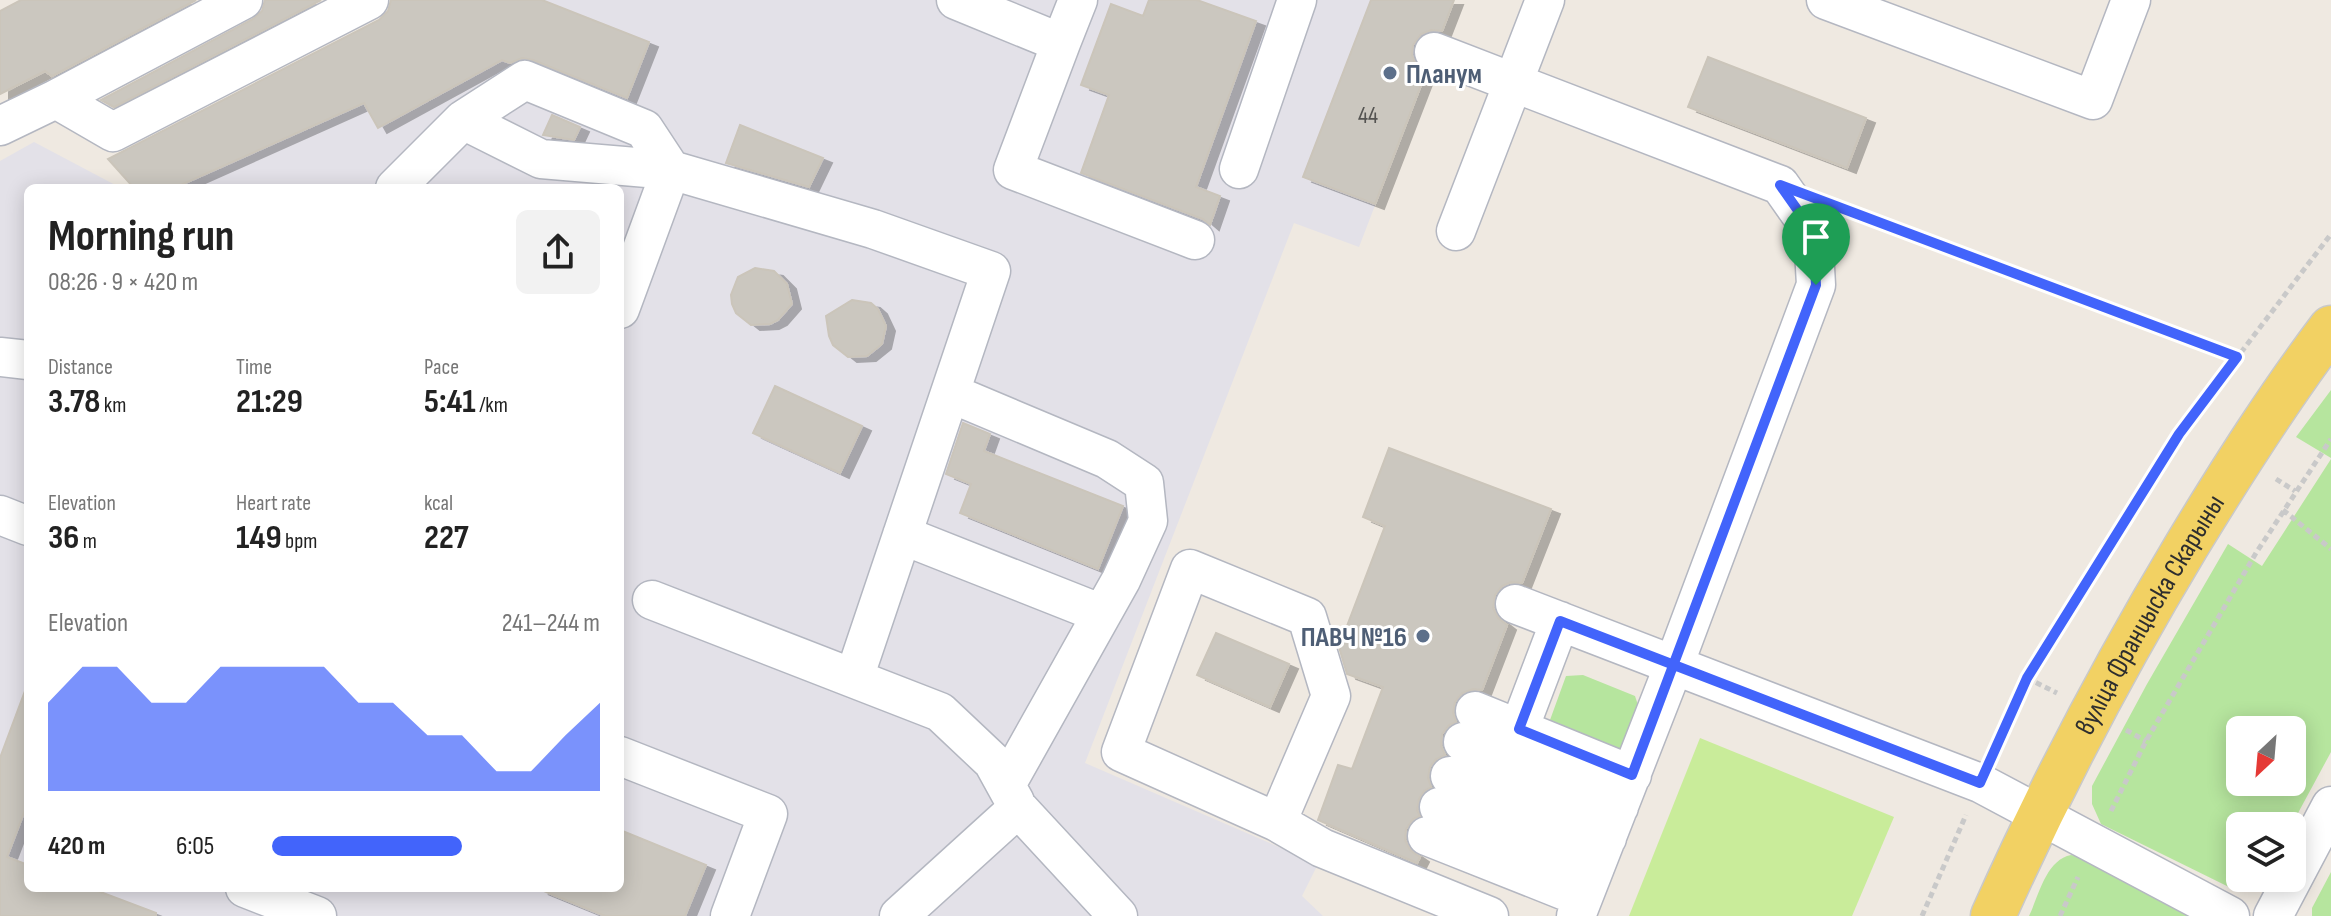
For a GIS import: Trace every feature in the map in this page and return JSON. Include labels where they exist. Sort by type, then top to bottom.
[{"type":"main road","name":"вуліца Францыска Скарыны","points":[[1993,916],[2038,815],[2172,570],[2241,456],[2291,380],[2331,328]]},
{"type":"lane","points":[[0,126],[243,0]]},
{"type":"lane","points":[[56,99],[113,132],[369,0]]},
{"type":"lane","points":[[956,0],[1061,43]]},
{"type":"lane","points":[[1078,0],[1013,170],[1195,240]]},
{"type":"lane","points":[[1239,169],[1297,0]]},
{"type":"lane","points":[[1456,231],[1545,0]]},
{"type":"lane","points":[[1826,0],[2093,100],[2131,0]]},
{"type":"lane","points":[[1434,52],[1780,185],[1813,232],[1816,285],[1602,850]]},
{"type":"lane","points":[[399,184],[463,120],[525,80],[644,129],[671,170]]},
{"type":"lane","points":[[463,120],[535,173],[671,170],[873,229],[991,271],[854,678]]},
{"type":"lane","points":[[624,298],[671,170]]},
{"type":"lane","points":[[0,357],[24,360]]},
{"type":"lane","points":[[899,916],[1012,797],[1148,521],[1144,483],[1107,459],[950,393]]},
{"type":"lane","points":[[0,515],[24,524]]},
{"type":"lane","points":[[902,535],[1102,614]]},
{"type":"lane","points":[[1277,822],[1331,696],[1307,617],[1190,569],[1121,752],[1277,822],[1322,848],[1489,916]]},
{"type":"lane","points":[[652,600],[940,712],[993,762],[1012,797],[1118,916]]},
{"type":"lane","points":[[1515,604],[1980,783],[2230,916]]},
{"type":"lane","points":[[1451,774],[1519,729],[1560,621]]},
{"type":"lane","points":[[1519,729],[1602,850]]},
{"type":"lane","points":[[624,758],[768,814],[730,916]]},
{"type":"lane","points":[[1451,774],[1602,850]]},
{"type":"lane","points":[[1451,774],[1602,850]]},
{"type":"lane","points":[[2273,916],[2331,806]]},
{"type":"lane","points":[[255,892],[317,916]]},
{"type":"path","points":[[1839,207],[2237,357]]},
{"type":"path","points":[[1922,916],[2027,678],[2179,434],[2331,234]]},
{"type":"path","points":[[2060,916],[2146,741],[2283,510],[2331,439]]},
{"type":"path","points":[[2283,510],[2331,549]]},
{"type":"shaded area","points":[[529,0],[1454,0],[1359,247],[1294,223],[1085,763],[1318,864],[1302,896],[1323,916],[0,916],[0,161],[34,142],[113,184],[24,184],[24,892],[624,892],[624,184],[183,184],[365,103]]},
{"type":"green space","points":[[2331,390],[2331,458],[2296,437]]},
{"type":"green space","points":[[2331,459],[2331,752],[2299,812],[2226,812],[2226,886],[2101,824],[2092,804],[2092,786],[2228,544],[2262,566]]},
{"type":"green space","points":[[1583,675],[1635,696],[1641,714],[1627,751],[1616,757],[1556,732],[1550,720],[1566,676]]},
{"type":"green space","points":[[1700,738],[1894,817],[1852,916],[1629,916]]},
{"type":"green space","points":[[2071,855],[2081,857],[2189,916],[2029,916],[2049,871],[2062,858]]},
{"type":"green space","points":[[2331,872],[2331,916],[2312,916],[2312,908]]},
{"type":"building","points":[[21,0],[196,0],[52,76],[45,71],[0,94],[0,11]]},
{"type":"building","points":[[265,0],[321,0],[114,107],[101,100],[253,19],[262,11]]},
{"type":"building","points":[[391,0],[542,0],[649,42],[627,98],[533,60],[522,58],[510,63],[502,60],[378,128],[364,103],[183,184],[130,184],[108,159],[379,20],[388,11]]},
{"type":"building","points":[[1149,0],[1197,0],[1256,21],[1196,187],[1220,196],[1210,225],[1203,219],[1081,173],[1109,95],[1081,85],[1111,4],[1143,16]]},
{"type":"building","points":[[1371,0],[1454,0],[1442,31],[1431,30],[1421,34],[1413,45],[1412,55],[1416,65],[1426,72],[1375,204],[1303,177]]},
{"type":"building","points":[[1708,57],[1866,118],[1847,168],[1688,107]]},
{"type":"building","points":[[552,115],[580,127],[574,140],[543,135]]},
{"type":"building","points":[[740,125],[823,158],[809,187],[726,163]]},
{"type":"building","points":[[755,268],[774,271],[787,284],[792,304],[778,320],[770,324],[751,325],[736,313],[732,304],[731,295],[738,277]]},
{"type":"building","points":[[852,300],[871,303],[878,309],[886,326],[882,344],[867,356],[848,357],[833,345],[829,336],[826,316]]},
{"type":"building","points":[[775,386],[862,426],[840,473],[753,433]]},
{"type":"building","points":[[963,423],[990,434],[984,451],[1123,506],[1098,569],[960,513],[971,484],[946,474]]},
{"type":"building","name":"ПАВЧ №16","points":[[1389,448],[1551,509],[1522,583],[1511,582],[1502,586],[1495,595],[1493,608],[1498,618],[1507,625],[1482,690],[1462,693],[1455,702],[1453,713],[1456,722],[1442,734],[1441,746],[1445,755],[1436,759],[1430,767],[1428,778],[1431,787],[1419,799],[1417,810],[1420,816],[1413,819],[1406,829],[1405,840],[1410,850],[1420,857],[1417,863],[1318,820],[1338,765],[1352,769],[1383,687],[1347,674],[1339,647],[1385,526],[1363,517]]},
{"type":"building","points":[[1216,633],[1289,664],[1270,707],[1197,675]]},
{"type":"building","points":[[24,694],[24,812],[7,857],[24,863],[24,892],[101,892],[156,913],[156,916],[0,916],[0,758]]},
{"type":"building","points":[[624,832],[706,865],[685,916],[605,916],[546,892],[624,892]]},
{"type":"place","name":"Планум","points":[[1390,73]]},
{"type":"place","name":"ПАВЧ №16","points":[[1423,636]]},
{"type":"route","points":[[1816,285],[1674,665],[1632,775],[1519,729],[1560,621],[1674,665],[1980,783],[2027,678],[2179,434],[2237,357],[1780,185],[1813,232],[1816,285]]}]
